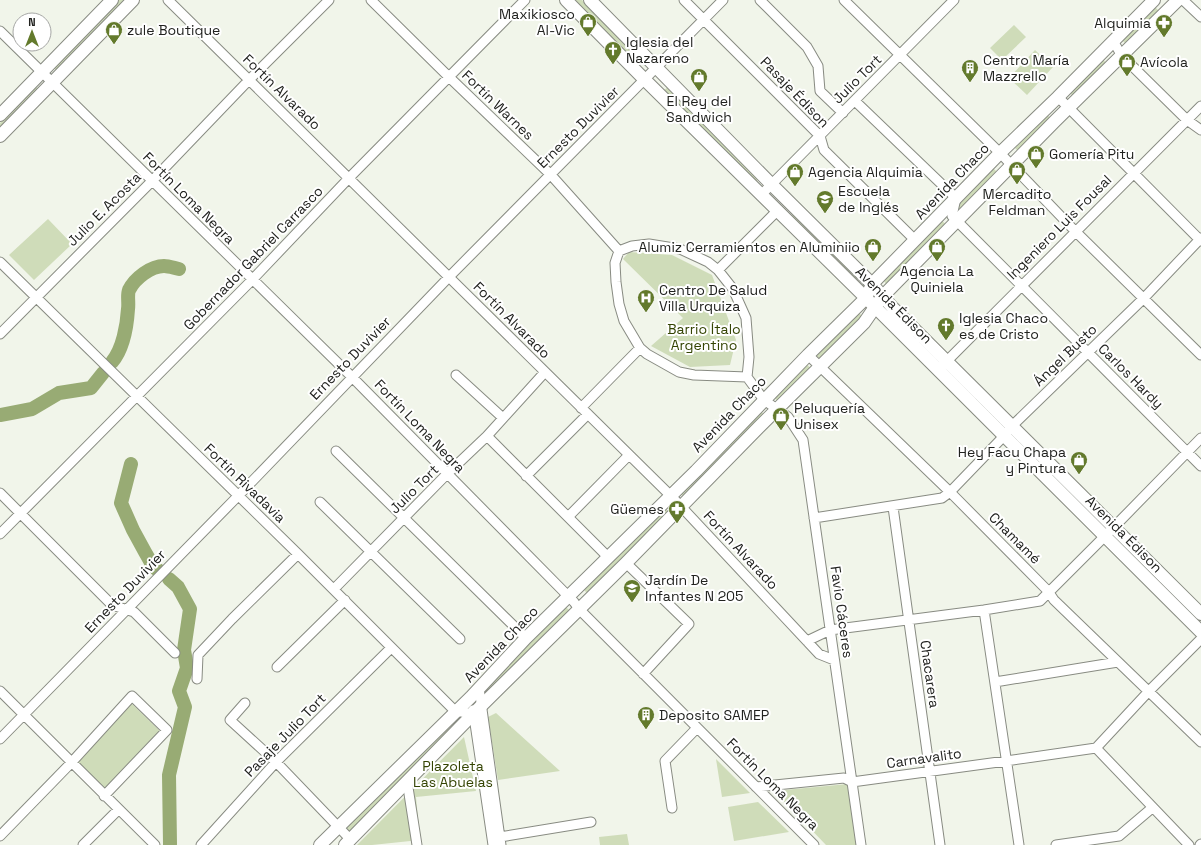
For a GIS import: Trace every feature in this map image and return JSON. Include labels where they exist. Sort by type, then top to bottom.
[{"type":"main road","points":[[0,115],[112,0]]},
{"type":"main road","points":[[0,136],[133,0]]},
{"type":"main road","name":"Avenida Édison","points":[[566,0],[866,298],[1013,426],[1201,614]]},
{"type":"main road","name":"Avenida Édison","points":[[590,0],[772,185],[872,284],[1004,436],[1201,632]]},
{"type":"main road","name":"Avenida Chaco","points":[[320,845],[475,692],[526,638],[670,496],[866,298],[872,284],[1000,153],[1058,97],[1112,40],[1154,0]]},
{"type":"main road","name":"Avenida Chaco","points":[[347,842],[864,322],[882,297],[956,221],[1178,0]]},
{"type":"street","name":"Fortín Alvarado","points":[[168,0],[680,506],[819,654],[834,660]]},
{"type":"street","name":"Julio E. Acosta","points":[[0,334],[329,0]]},
{"type":"street","name":"Fortín Warnes","points":[[371,0],[551,175],[619,251]]},
{"type":"street","name":"Gobernador Gabriel Carrasco","points":[[0,534],[252,280],[349,178],[526,0]]},
{"type":"street","name":"Pasaje Édison","points":[[684,0],[820,136],[824,150],[915,240]]},
{"type":"street","name":"Ernesto Duvivier","points":[[0,739],[238,496],[449,277],[724,0]]},
{"type":"street","points":[[760,0],[807,47],[818,66],[820,92],[843,113]]},
{"type":"street","points":[[844,0],[1000,153],[1075,231],[1201,355]]},
{"type":"street","name":"Julio Tort","points":[[762,194],[954,0]]},
{"type":"street","points":[[1184,0],[1201,17]]},
{"type":"street","name":"Fortín Loma Negra","points":[[0,31],[352,377],[643,674],[814,845]]},
{"type":"street","points":[[1112,40],[1122,56],[1187,120],[1201,130]]},
{"type":"street","points":[[1058,97],[1201,240]]},
{"type":"street","points":[[855,101],[956,198],[952,216],[956,221]]},
{"type":"street","name":"Ingeniero Luis Fousal","points":[[942,365],[1022,286],[1133,172],[1201,106]]},
{"type":"street","points":[[718,270],[777,211]]},
{"type":"street","name":"Carlos Hardy","points":[[956,221],[1201,466]]},
{"type":"street","name":"Ángel Busto","points":[[950,492],[1013,426],[1201,240]]},
{"type":"street","points":[[746,377],[694,375],[679,372],[647,354],[640,348],[624,321],[619,304],[615,263],[619,251],[632,246],[649,244],[680,248],[708,262],[718,270],[733,288],[746,318],[749,357],[746,377],[764,400]]},
{"type":"street","name":"Fortín Rivadavia","points":[[0,262],[35,298],[334,589],[455,711]]},
{"type":"street","points":[[526,476],[640,348]]},
{"type":"street","name":"Chamamé","points":[[808,355],[950,492],[1048,591],[1054,600],[1201,742]]},
{"type":"street","name":"Julio Tort","points":[[334,589],[447,474],[487,436],[545,372]]},
{"type":"street","points":[[456,375],[503,418]]},
{"type":"street","name":"Favio Cáceres","points":[[764,400],[788,417],[803,440],[860,845]]},
{"type":"street","points":[[487,436],[608,558]]},
{"type":"street","points":[[807,641],[830,630],[984,610],[1040,601],[1048,591],[1114,527],[1201,438]]},
{"type":"street","points":[[336,451],[526,638]]},
{"type":"street","points":[[568,517],[629,455]]},
{"type":"street","points":[[814,518],[942,498],[950,492]]},
{"type":"street","points":[[0,493],[112,605],[134,612],[175,653]]},
{"type":"street","points":[[320,502],[460,638]]},
{"type":"street","name":"Chacarera","points":[[893,506],[940,845]]},
{"type":"street","points":[[197,679],[198,655],[298,554]]},
{"type":"street","points":[[626,563],[689,624],[643,674]]},
{"type":"street","points":[[277,667],[345,600]]},
{"type":"street","points":[[984,610],[1019,845]]},
{"type":"street","points":[[1189,845],[1096,748],[1149,691],[1201,639]]},
{"type":"street","name":"Pasaje Julio Tort","points":[[201,845],[276,762],[391,648]]},
{"type":"street","points":[[995,682],[1118,662]]},
{"type":"street","points":[[0,691],[154,845]]},
{"type":"street","points":[[475,692],[501,841],[591,822]]},
{"type":"street","points":[[0,836],[71,763],[132,696],[167,730],[104,796]]},
{"type":"street","points":[[246,703],[230,720],[276,762],[338,827],[347,842]]},
{"type":"street","points":[[455,711],[478,710]]},
{"type":"street","points":[[478,710],[492,845]]},
{"type":"street","points":[[672,808],[665,761],[697,728]]},
{"type":"street","name":"Carnavalito","points":[[756,788],[844,778],[852,782],[1096,748]]},
{"type":"street","points":[[408,782],[417,845]]},
{"type":"street","points":[[1056,845],[1119,836],[1152,808]]},
{"type":"street","points":[[83,845],[118,810]]},
{"type":"green space","points":[[119,0],[127,0],[58,72],[54,68]]},
{"type":"green space","points":[[573,0],[582,0],[642,61],[638,66]]},
{"type":"green space","points":[[1155,7],[1160,12],[1127,45],[1122,40]]},
{"type":"green space","points":[[1014,25],[1026,37],[1002,60],[990,48]]},
{"type":"green space","points":[[1035,50],[1053,67],[1027,95],[1009,78]]},
{"type":"green space","points":[[1101,57],[1106,63],[1073,96],[1068,91]]},
{"type":"green space","points":[[36,87],[40,90],[0,129],[0,123]]},
{"type":"green space","points":[[668,87],[760,177],[756,182],[663,91]]},
{"type":"green space","points":[[1047,115],[1053,120],[1020,153],[1015,148]]},
{"type":"green space","points":[[992,167],[997,172],[961,211],[956,205]]},
{"type":"green space","points":[[795,212],[860,277],[856,281],[791,217]]},
{"type":"green space","points":[[48,219],[72,244],[34,280],[9,255]]},
{"type":"green space","points":[[942,221],[948,226],[888,286],[883,280]]},
{"type":"green space","name":"Barrio Ítalo Argentino","points":[[629,252],[672,255],[712,275],[736,340],[730,365],[690,367],[651,346],[683,318],[623,259]]},
{"type":"green space","points":[[859,313],[864,318],[821,360],[816,355]]},
{"type":"green space","points":[[806,363],[811,369],[779,402],[773,397]]},
{"type":"green space","points":[[760,411],[766,416],[684,497],[679,492]]},
{"type":"green space","points":[[664,507],[669,512],[587,593],[582,588]]},
{"type":"green space","points":[[565,606],[570,611],[489,692],[483,687]]},
{"type":"green space","points":[[131,703],[161,732],[106,789],[76,762]]},
{"type":"green space","points":[[496,713],[560,771],[498,780],[488,717]]},
{"type":"green space","points":[[446,727],[451,732],[350,832],[344,826]]},
{"type":"green space","name":"Plazoleta Las Abuelas","points":[[464,737],[476,791],[416,797],[420,840],[357,845]]},
{"type":"green space","points":[[716,759],[750,793],[722,797]]},
{"type":"green space","points":[[848,784],[856,845],[826,845],[774,791]]},
{"type":"green space","points":[[758,802],[789,832],[734,841],[728,807]]},
{"type":"green space","points":[[627,834],[629,845],[600,845],[599,837]]},
{"type":"waterway","points":[[112,362],[116,357],[124,337],[128,307],[128,292],[135,281],[154,268],[164,266],[179,269]]},
{"type":"waterway","points":[[0,415],[32,409],[59,393],[91,388],[103,373]]},
{"type":"waterway","points":[[131,464],[121,503],[145,552],[153,566],[159,571]]},
{"type":"waterway","points":[[169,579],[178,587],[190,609],[184,650],[187,668],[179,691],[185,707],[169,775],[170,844]]},
{"type":"place","name":"Maxikiosco Al-Vic","points":[[588,37]]},
{"type":"place","name":"Alquimia","points":[[1164,38]]},
{"type":"place","name":"zule Boutique","points":[[114,45]]},
{"type":"place","name":"Iglesia del Nazareno","points":[[613,65]]},
{"type":"place","name":"Avícola","points":[[1127,77]]},
{"type":"place","name":"Centro María Mazzrello","points":[[970,83]]},
{"type":"place","name":"El Rey del Sandwich","points":[[699,92]]},
{"type":"place","name":"Gomería Pitu","points":[[1036,169]]},
{"type":"place","name":"Mercadito Feldman","points":[[1017,185]]},
{"type":"place","name":"Agencia Alquimia","points":[[795,187]]},
{"type":"place","name":"Escuela de Inglés","points":[[825,214]]},
{"type":"place","name":"Alumiz Cerramientos en Aluminiio","points":[[873,262]]},
{"type":"place","name":"Agencia La Quiniela","points":[[937,262]]},
{"type":"place","name":"Centro De Salud Villa Urquiza","points":[[646,313]]},
{"type":"place","name":"Iglesia Chaco es de Cristo","points":[[946,341]]},
{"type":"place","name":"Peluquería Unisex","points":[[781,431]]},
{"type":"place","name":"Hey Facu Chapa y Pintura","points":[[1079,475]]},
{"type":"place","name":"Güemes","points":[[677,524]]},
{"type":"place","name":"Jardín De Infantes N 205","points":[[632,603]]},
{"type":"place","name":"Deposito SAMEP","points":[[646,730]]}]
